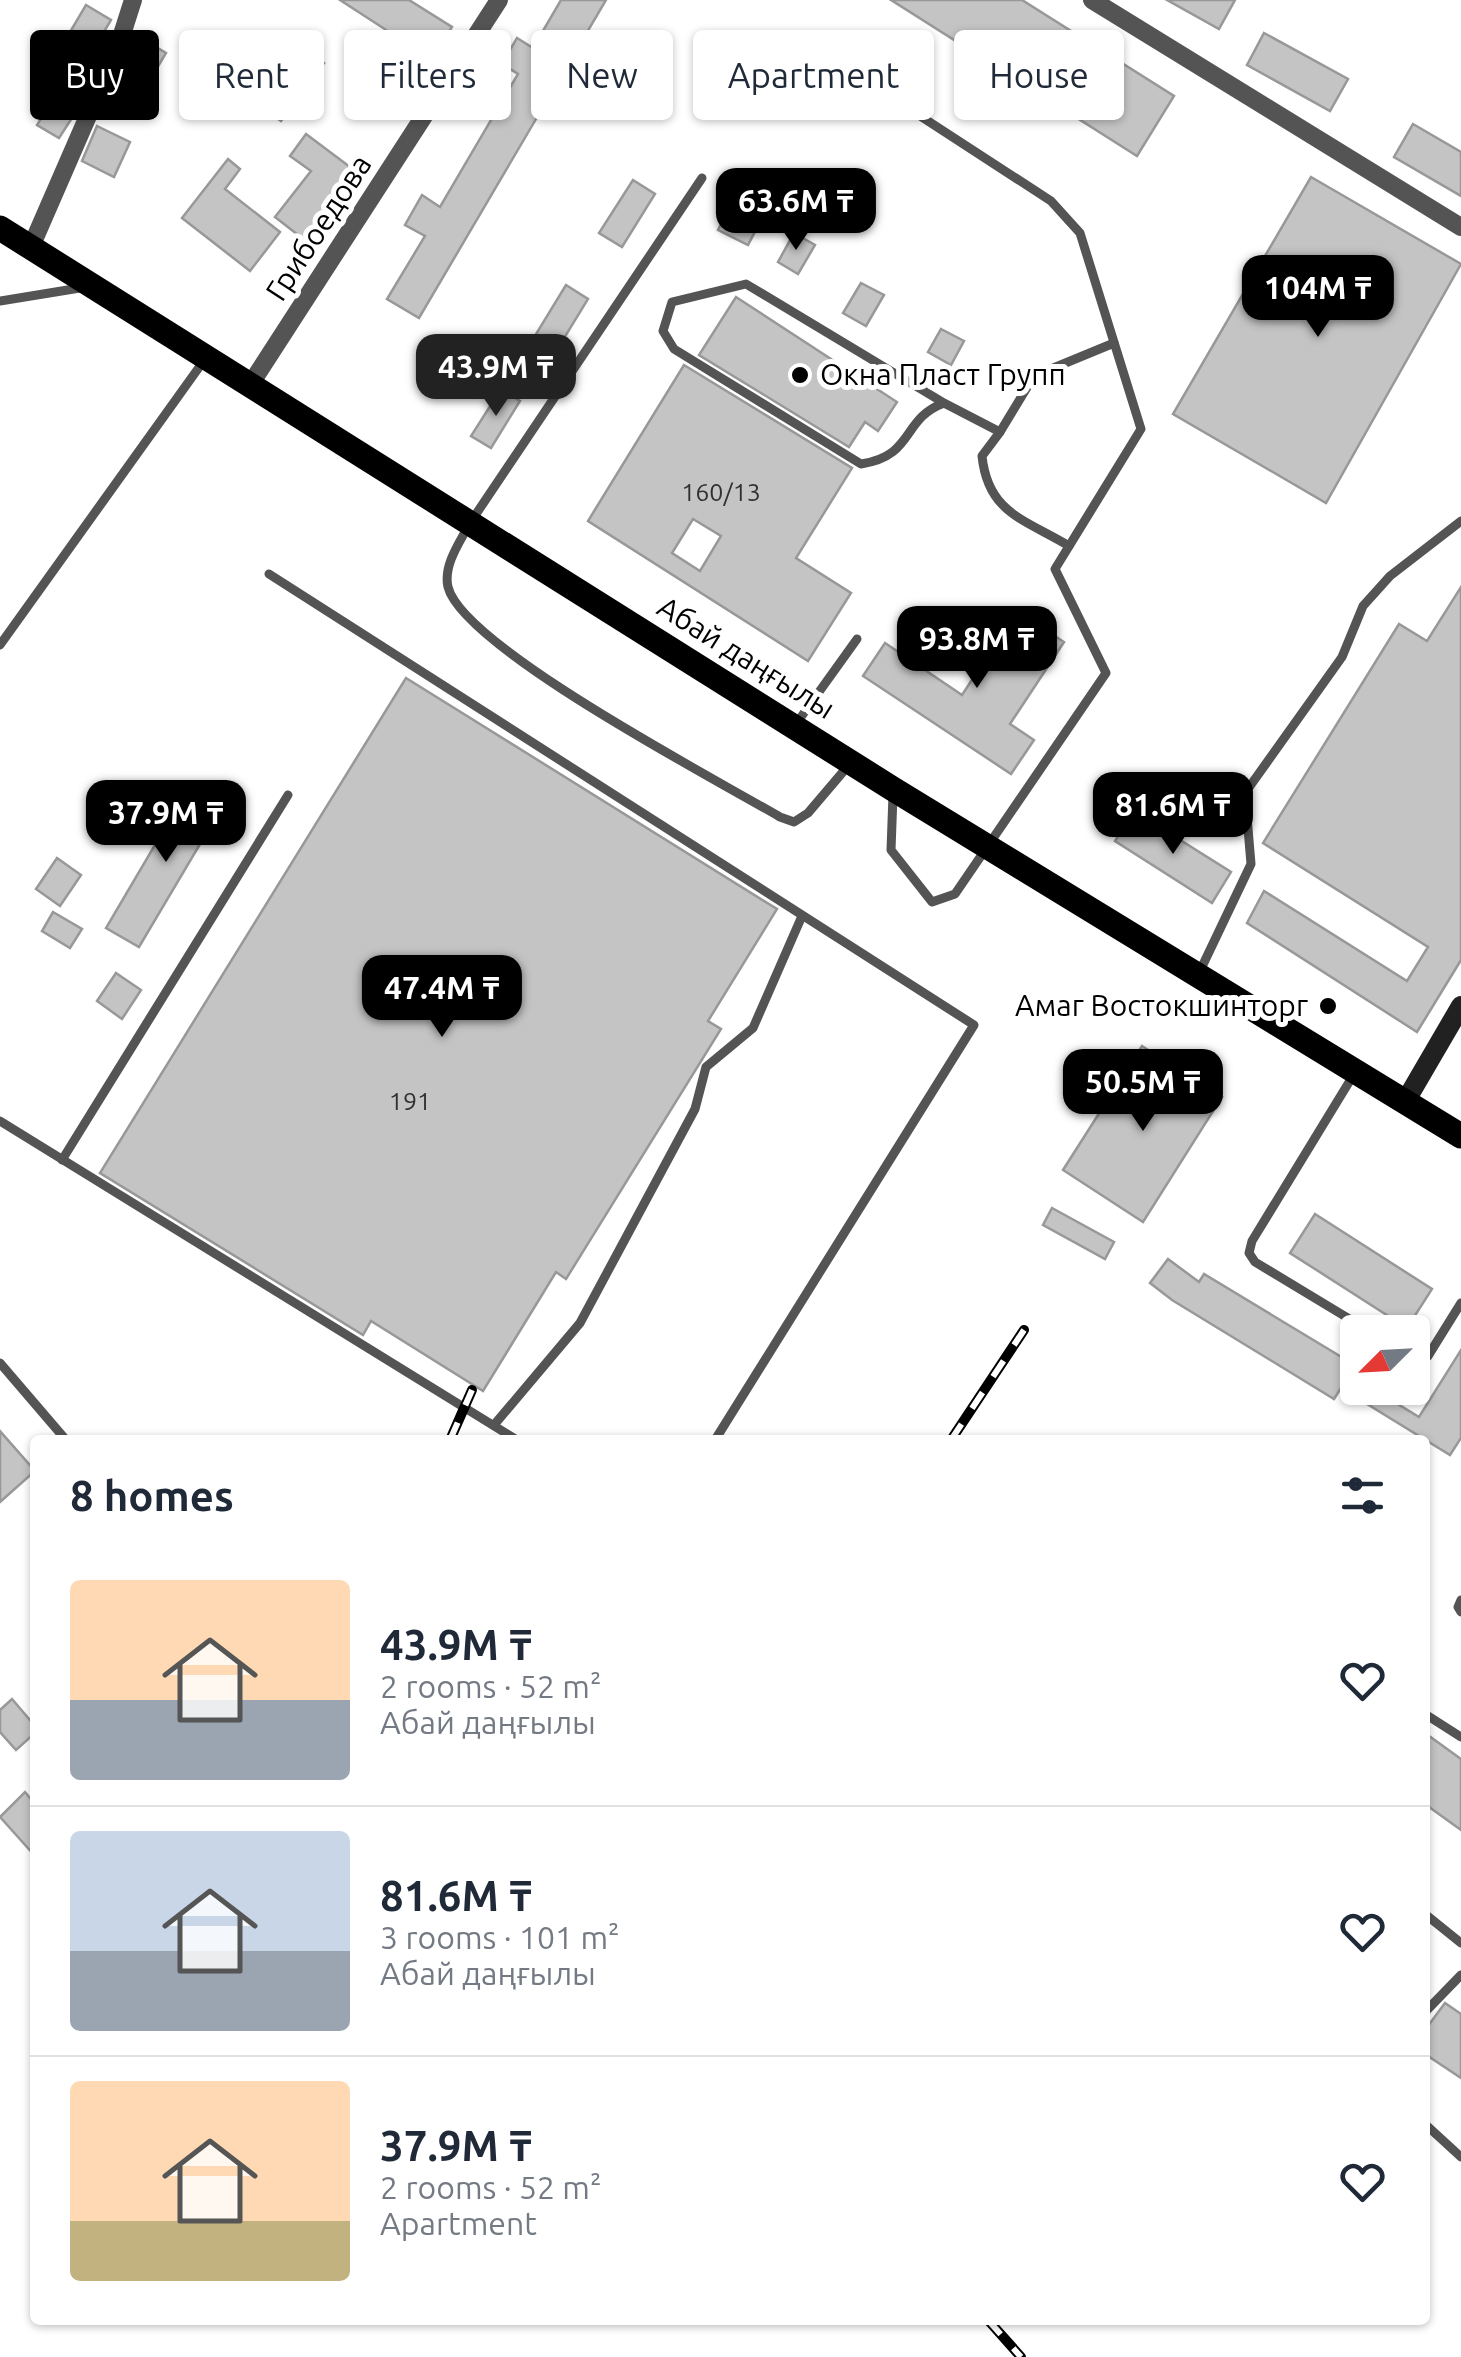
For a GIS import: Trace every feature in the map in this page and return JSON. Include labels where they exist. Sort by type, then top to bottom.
[{"type":"main road","name":"Абай даңғылы","points":[[0,228],[893,789],[1461,1136]]},
{"type":"street","points":[[31,247],[118,47],[133,0]]},
{"type":"street","name":"Грибоедова","points":[[250,385],[499,0]]},
{"type":"street","points":[[1092,0],[1461,227]]},
{"type":"street","points":[[1404,1102],[1461,1006]]},
{"type":"lane","points":[[893,789],[891,850],[932,902],[954,894],[1106,673],[1055,568],[1141,429],[1080,233],[1051,201],[926,120]]},
{"type":"lane","points":[[702,178],[470,523],[446,570],[448,587],[459,611],[561,690],[794,822],[808,814],[851,762]]},
{"type":"lane","points":[[944,402],[920,416],[898,452],[882,461],[862,464],[674,349],[663,331],[666,314],[672,302],[688,296],[746,284],[1000,432]]},
{"type":"lane","points":[[0,301],[91,286]]},
{"type":"lane","points":[[1068,546],[998,504],[985,482],[982,456],[1034,376],[1114,343]]},
{"type":"lane","points":[[0,645],[206,357]]},
{"type":"lane","points":[[1198,975],[1252,864],[1244,793],[1342,657],[1363,606],[1390,576],[1461,521]]},
{"type":"lane","points":[[268,574],[974,1025],[718,1435]]},
{"type":"lane","points":[[794,727],[857,639]]},
{"type":"lane","points":[[62,1160],[288,794]]},
{"type":"lane","points":[[494,1424],[580,1322],[695,1109],[706,1066],[753,1028],[802,916]]},
{"type":"lane","points":[[1343,1315],[1255,1262],[1250,1252],[1252,1242],[1356,1072]]},
{"type":"lane","points":[[0,1122],[510,1435]]},
{"type":"lane","points":[[1430,1353],[1461,1303]]},
{"type":"lane","points":[[0,1363],[62,1435]]},
{"type":"lane","points":[[1461,1600],[1461,1612]]},
{"type":"lane","points":[[1430,1717],[1461,1737]]},
{"type":"lane","points":[[1430,1918],[1461,1943]]},
{"type":"lane","points":[[1430,2007],[1461,1976]]},
{"type":"lane","points":[[1430,2129],[1461,2157]]},
{"type":"building","points":[[340,0],[409,0],[452,27],[450,30],[386,30]]},
{"type":"building","points":[[561,0],[606,0],[588,30],[544,30]]},
{"type":"building","points":[[891,0],[1022,0],[1070,30],[954,30],[954,40]]},
{"type":"building","points":[[1167,0],[1235,0],[1219,29]]},
{"type":"building","points":[[86,5],[111,20],[105,30],[71,30]]},
{"type":"building","points":[[1264,33],[1348,79],[1330,111],[1247,65]]},
{"type":"building","points":[[517,38],[531,47],[531,120],[535,120],[419,318],[387,299],[425,236],[405,225],[422,195],[440,207],[491,120],[511,120],[511,86],[518,74],[511,70],[511,48]]},
{"type":"building","points":[[1124,64],[1174,96],[1137,156],[1080,120],[1124,120]]},
{"type":"building","points":[[40,120],[71,120],[59,138],[37,125]]},
{"type":"building","points":[[1413,124],[1461,152],[1461,196],[1394,157]]},
{"type":"building","points":[[97,126],[130,142],[114,177],[82,161]]},
{"type":"building","points":[[306,134],[358,173],[327,217],[331,220],[311,245],[275,217],[311,171],[290,156]]},
{"type":"building","points":[[228,159],[240,169],[225,189],[280,232],[250,271],[182,218]]},
{"type":"building","points":[[1311,177],[1461,264],[1326,503],[1173,414]]},
{"type":"building","points":[[633,180],[655,194],[622,247],[599,233]]},
{"type":"building","points":[[731,205],[761,220],[748,245],[718,230]]},
{"type":"building","points":[[794,233],[815,245],[798,274],[778,262]]},
{"type":"building","points":[[861,283],[884,295],[866,326],[843,313]]},
{"type":"building","points":[[566,285],[588,299],[555,353],[533,339]]},
{"type":"building","name":"Окна Пласт Групп","points":[[736,297],[897,402],[878,431],[865,422],[849,447],[699,355]]},
{"type":"building","points":[[941,329],[964,341],[951,365],[928,352]]},
{"type":"building","points":[[684,365],[852,468],[796,558],[851,593],[808,661],[588,521]],"holes":[[[693,519],[721,536],[700,571],[672,553]]]},
{"type":"building","points":[[501,389],[520,401],[491,448],[471,436]]},
{"type":"building","points":[[1461,587],[1461,960],[1417,1032],[1247,923],[1264,891],[1407,981],[1428,947],[1263,843],[1399,624],[1427,641]]},
{"type":"building","points":[[1017,611],[1064,642],[1010,724],[1034,740],[1011,774],[863,676],[885,643],[962,695]]},
{"type":"building","points":[[406,678],[777,909],[708,1021],[721,1029],[566,1279],[556,1272],[483,1391],[371,1321],[363,1335],[100,1173]]},
{"type":"building","points":[[192,782],[225,802],[139,947],[106,928]]},
{"type":"building","points":[[1134,811],[1231,872],[1212,903],[1115,841]]},
{"type":"building","points":[[57,858],[81,875],[60,906],[36,889]]},
{"type":"building","points":[[53,912],[82,929],[70,948],[42,931]]},
{"type":"building","points":[[116,973],[141,990],[122,1019],[97,1001]]},
{"type":"building","points":[[1142,1046],[1222,1097],[1143,1222],[1063,1170]]},
{"type":"building","points":[[1052,1208],[1114,1242],[1105,1259],[1043,1225]]},
{"type":"building","points":[[1315,1214],[1432,1289],[1415,1315],[1387,1315],[1290,1253]]},
{"type":"building","points":[[1168,1259],[1199,1282],[1204,1274],[1340,1356],[1340,1390],[1334,1399],[1150,1283]]},
{"type":"building","points":[[1461,1350],[1461,1438],[1450,1455],[1430,1443],[1430,1435],[1417,1435],[1369,1405],[1400,1405],[1419,1417]]},
{"type":"building","points":[[0,1431],[30,1465],[30,1475],[0,1502]]},
{"type":"building","points":[[12,1699],[30,1720],[30,1737],[16,1750],[0,1732],[0,1710]]},
{"type":"building","points":[[1430,1737],[1461,1759],[1461,1830],[1430,1808]]},
{"type":"building","points":[[25,1792],[30,1798],[30,1850],[0,1817]]},
{"type":"building","points":[[1445,2003],[1461,2014],[1461,2078],[1430,2057],[1430,2023]]},
{"type":"railway","points":[[954,1435],[1024,1330]]},
{"type":"railway","points":[[452,1435],[472,1390]]},
{"type":"railway","points":[[992,2325],[1021,2357]]},
{"type":"place","name":"Окна Пласт Групп","points":[[800,375]]},
{"type":"place","name":"Амаг Востокшинторг","points":[[1328,1006]]}]
